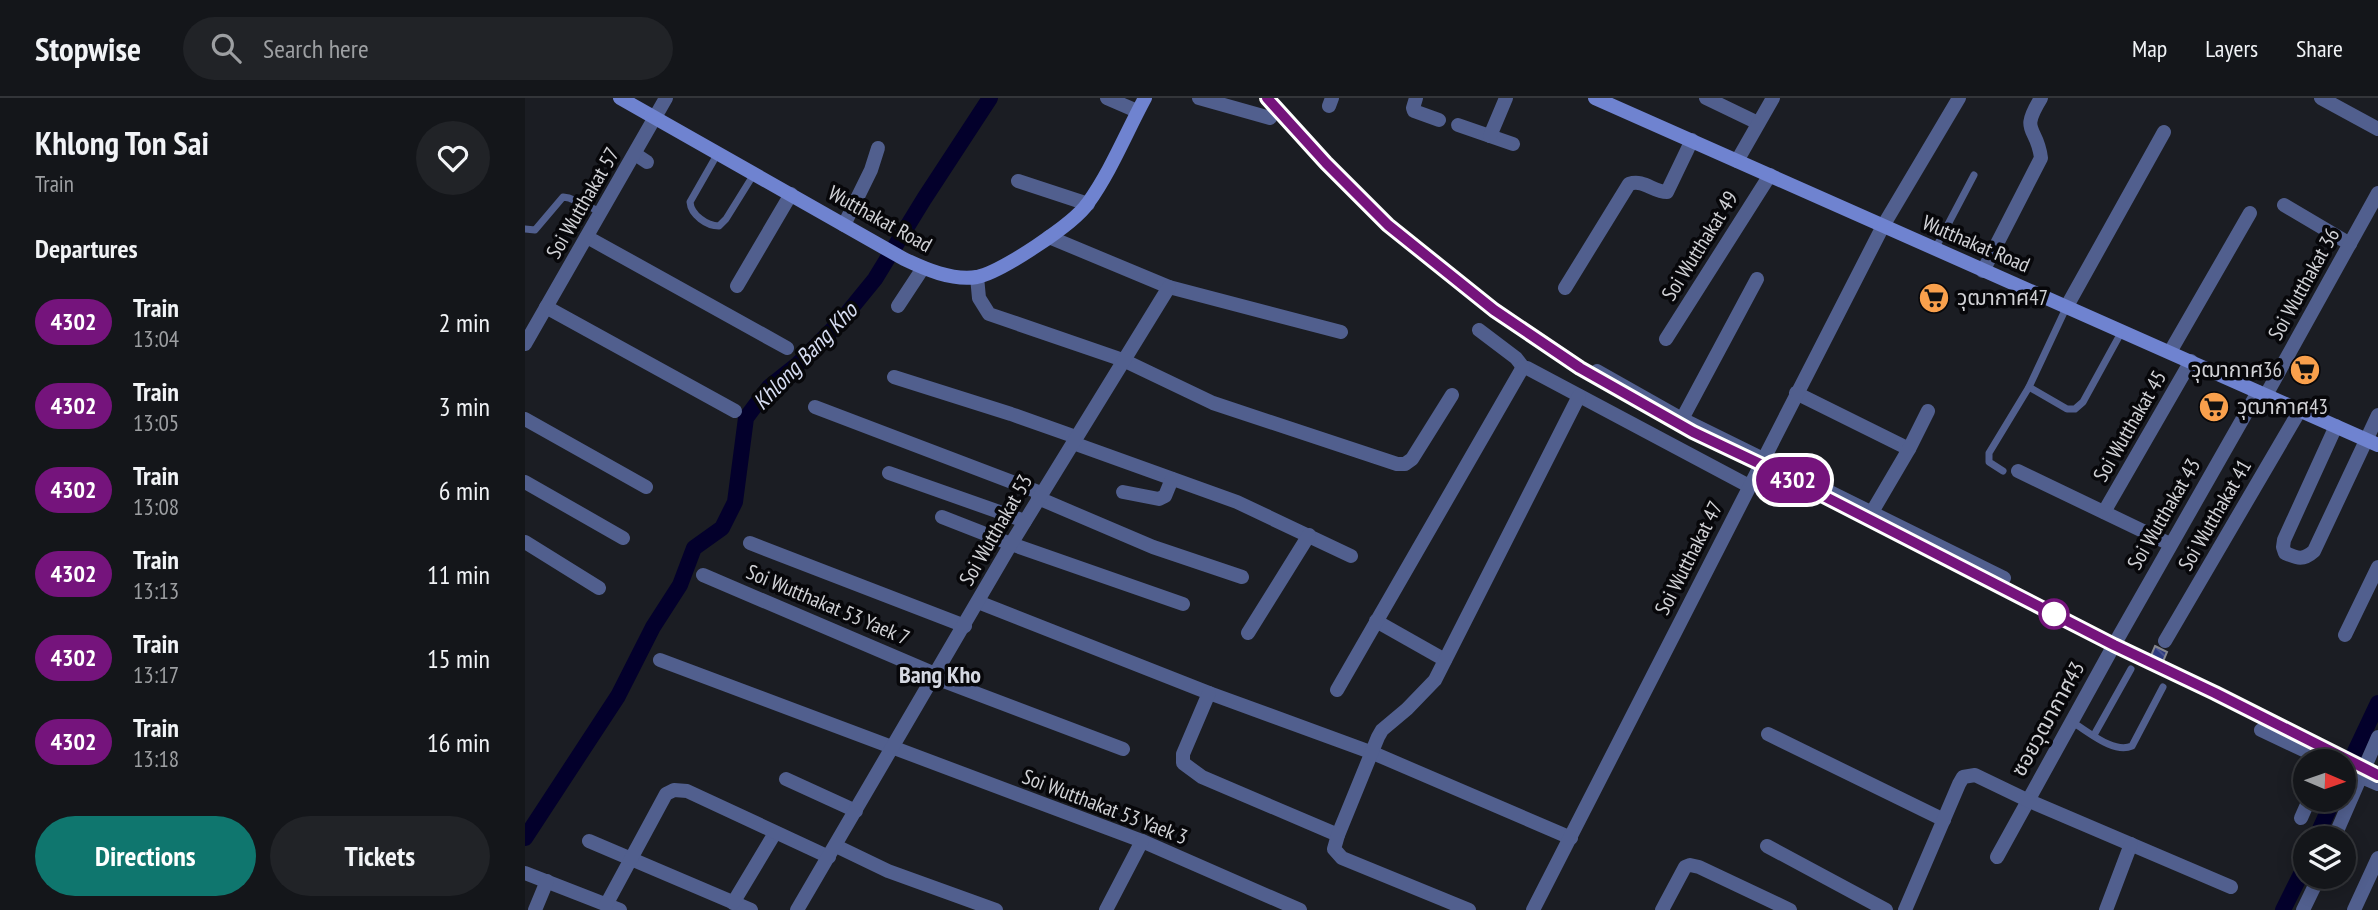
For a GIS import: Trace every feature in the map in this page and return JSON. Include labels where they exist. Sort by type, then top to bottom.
[{"type":"main road","name":"Wutthakat Road","points":[[622,98],[904,259],[944,274],[977,276],[996,269],[1049,237],[1068,224],[1088,204],[1145,98]]},
{"type":"main road","name":"Wutthakat Road","points":[[1595,98],[2372,442]]},
{"type":"street","name":"Soi Wutthakat 57","points":[[525,344],[601,212],[641,158],[666,98]]},
{"type":"street","points":[[1107,98],[1137,111]]},
{"type":"street","points":[[1199,98],[1270,118]]},
{"type":"street","points":[[1416,98],[1414,111],[1439,120]]},
{"type":"street","points":[[1490,136],[1506,98]]},
{"type":"street","points":[[1706,98],[1758,122]]},
{"type":"street","points":[[1737,161],[1773,98]]},
{"type":"street","name":"Soi Wutthakat 47","points":[[1533,910],[1883,226],[1959,98]]},
{"type":"street","points":[[1983,271],[2041,158],[2040,148],[2030,128],[2029,117],[2041,98]]},
{"type":"street","points":[[2321,98],[2378,129]]},
{"type":"street","points":[[1458,125],[1513,144]]},
{"type":"street","points":[[2067,306],[2164,132]]},
{"type":"street","points":[[1565,288],[1629,184],[1643,183],[1663,193],[1667,192],[1692,139]]},
{"type":"street","points":[[844,225],[871,170],[878,148]]},
{"type":"street","name":"Soi Wutthakat 49","points":[[1666,339],[1770,175]]},
{"type":"street","points":[[1019,181],[1088,204]]},
{"type":"street","name":"Soi Wutthakat 36","points":[[2262,393],[2378,193]]},
{"type":"street","points":[[737,286],[791,194]]},
{"type":"street","points":[[2284,205],[2350,244]]},
{"type":"street","points":[[2170,352],[2250,213]]},
{"type":"street","points":[[587,237],[787,348]]},
{"type":"street","points":[[1049,237],[1169,287],[1341,332]]},
{"type":"street","points":[[898,306],[923,268]]},
{"type":"street","points":[[977,276],[979,298],[989,314],[1123,360],[1213,403],[1397,464],[1405,464],[1412,459],[1452,395]]},
{"type":"street","points":[[1682,419],[1757,279]]},
{"type":"street","name":"Soi Wutthakat 53","points":[[797,910],[1011,544],[1169,287]]},
{"type":"street","points":[[546,307],[735,411]]},
{"type":"street","points":[[1479,330],[1516,358],[1523,368],[1749,486]]},
{"type":"street","name":"Soi Wutthakat 45","points":[[2104,512],[2191,361]]},
{"type":"street","points":[[1337,690],[1523,368]]},
{"type":"street","points":[[1597,371],[1682,419],[2004,578]]},
{"type":"street","points":[[894,377],[1011,414],[1171,479],[1237,502],[1351,556]]},
{"type":"street","points":[[1796,393],[1909,449]]},
{"type":"street","name":"Soi Wutthakat 43","points":[[2106,658],[2170,544],[2262,393]]},
{"type":"street","points":[[1469,910],[1342,858],[1334,849],[1382,730],[1435,680],[1579,396]]},
{"type":"street","points":[[815,407],[1040,496],[1153,547],[1242,577]]},
{"type":"street","name":"Soi Wutthakat 41","points":[[2165,640],[2300,410]]},
{"type":"street","points":[[1872,513],[1928,411]]},
{"type":"street","points":[[2336,426],[2284,540],[2285,552],[2298,559],[2307,558],[2314,551],[2372,442],[2378,415]]},
{"type":"street","points":[[525,419],[646,487]]},
{"type":"street","points":[[2010,471],[2170,544]]},
{"type":"street","points":[[889,473],[1025,521]]},
{"type":"street","points":[[1123,492],[1159,499],[1165,496],[1171,479]]},
{"type":"street","points":[[525,482],[623,538]]},
{"type":"street","points":[[942,517],[1182,604]]},
{"type":"street","points":[[1248,633],[1308,535]]},
{"type":"street","points":[[525,542],[599,588]]},
{"type":"street","points":[[750,543],[965,626]]},
{"type":"street","points":[[2344,635],[2378,567]]},
{"type":"street","name":"Soi Wutthakat 53 Yaek 7","points":[[703,575],[934,676],[1123,749]]},
{"type":"street","points":[[978,602],[1209,693],[1373,753],[1571,838]]},
{"type":"street","points":[[1376,621],[1445,660]]},
{"type":"street","name":"ซอยวุฒากาศ43","points":[[2027,800],[2106,658]]},
{"type":"street","name":"Soi Wutthakat 53 Yaek 3","points":[[660,660],[1142,841],[1275,905],[1300,910]]},
{"type":"street","points":[[1209,693],[1183,754],[1183,763],[1202,777],[1338,835]]},
{"type":"street","points":[[2261,730],[2301,749]]},
{"type":"street","points":[[1768,734],[1944,820]]},
{"type":"street","points":[[2356,767],[2378,737]]},
{"type":"street","points":[[2356,774],[2378,784]]},
{"type":"street","name":"ซอยวุฒากาศ43","points":[[1905,910],[1963,777],[1975,775],[2231,887]]},
{"type":"street","points":[[786,779],[856,811]]},
{"type":"street","points":[[525,873],[613,907],[631,858],[667,794],[674,790],[687,791],[775,833],[996,910]]},
{"type":"street","points":[[1997,857],[2027,800]]},
{"type":"street","points":[[2301,818],[2304,812]]},
{"type":"street","points":[[733,903],[775,833]]},
{"type":"street","points":[[589,841],[751,910]]},
{"type":"street","points":[[1106,910],[1142,841]]},
{"type":"street","points":[[2106,910],[2131,844]]},
{"type":"street","points":[[1767,846],[1886,910]]},
{"type":"street","points":[[2354,910],[2378,858]]},
{"type":"street","points":[[1662,910],[1685,867],[1690,865],[1790,910]]},
{"type":"street","points":[[535,910],[547,881]]},
{"type":"street","points":[[2303,910],[2313,889]]},
{"type":"lane","points":[[718,153],[690,202],[693,213],[713,226],[719,226],[726,219],[755,173]]},
{"type":"lane","points":[[1935,249],[1974,175]]},
{"type":"lane","points":[[525,229],[535,230],[563,197],[601,212]]},
{"type":"lane","points":[[2010,471],[1989,462],[1988,457],[2029,387],[2067,306]]},
{"type":"lane","points":[[2029,387],[2067,409],[2075,409],[2083,402],[2122,330]]},
{"type":"lane","points":[[2094,735],[2131,669]]},
{"type":"lane","points":[[2071,722],[2115,748],[2124,749],[2131,746],[2163,687]]},
{"type":"building","points":[[2155,646],[2167,652],[2162,664],[2150,658]]},
{"type":"waterway","name":"Khlong Bang Kho","points":[[525,838],[618,696],[653,627],[680,585],[694,548],[722,528],[735,502],[746,418],[769,387],[798,364],[840,322],[875,279],[990,98]]},
{"type":"waterway","points":[[2356,750],[2378,703]]},
{"type":"waterway","points":[[2321,826],[2328,812]]},
{"type":"waterway","points":[[2283,910],[2294,889]]},
{"type":"railway","points":[[1267,98],[1326,162],[1421,253],[1489,308],[1569,362],[1707,439],[2378,775]]},
{"type":"train","name":"4302","points":[[1267,98],[1326,163],[1388,225],[1465,289],[1525,333],[1580,368],[1693,432],[2378,775]]},
{"type":"place","name":"วุฒากาศ47","points":[[1934,298]]},
{"type":"place","name":"วุฒากาศ36","points":[[2305,370]]},
{"type":"place","name":"วุฒากาศ43","points":[[2214,407]]},
{"type":"district","name":"Bang Kho","points":[[940,675]]}]
